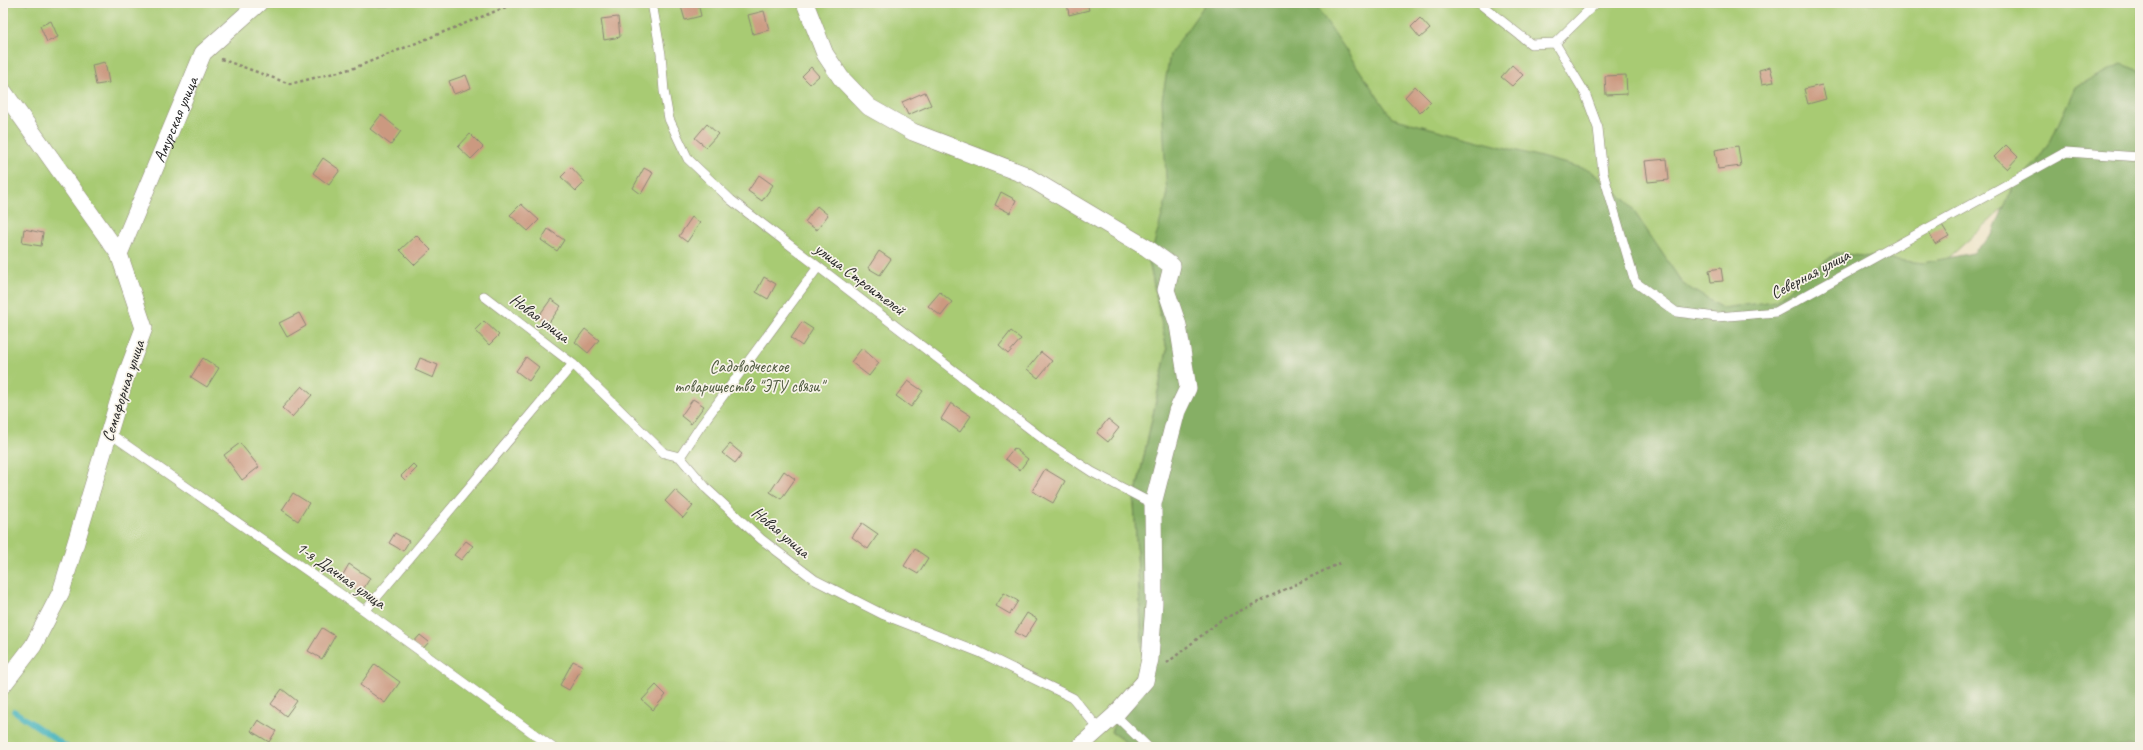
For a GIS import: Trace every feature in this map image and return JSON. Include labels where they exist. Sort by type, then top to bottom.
[{"type":"street","name":"Амурская улица","points":[[119,254],[203,53],[260,3]]},
{"type":"street","points":[[805,3],[825,54],[840,78],[868,107],[913,132],[1024,174],[1147,248],[1172,266],[1166,290],[1178,326],[1188,388],[1177,411],[1153,504],[1154,603],[1150,659],[1145,681],[1114,715],[1079,747]]},
{"type":"street","name":"Семафорная улица","points":[[3,91],[119,254],[144,328],[126,376],[61,592],[33,646],[3,685]]},
{"type":"lane","name":"улица Строителей","points":[[652,3],[661,54],[664,91],[669,119],[688,159],[731,200],[1051,445],[1092,472],[1153,504]]},
{"type":"lane","points":[[1479,3],[1531,44],[1555,43],[1596,3]]},
{"type":"lane","name":"Северная улица","points":[[1555,43],[1585,93],[1598,128],[1603,173],[1635,282],[1676,312],[1717,317],[1776,312],[2066,152],[2140,157]]},
{"type":"lane","points":[[680,457],[700,426],[818,267]]},
{"type":"lane","name":"Новая улица","points":[[484,296],[573,364],[664,454],[680,457],[708,489],[761,539],[815,580],[882,614],[979,652],[1074,698],[1100,729]]},
{"type":"lane","points":[[365,611],[573,364]]},
{"type":"lane","name":"1-я Дачная улица","points":[[109,433],[365,611],[552,747]]},
{"type":"lane","points":[[1114,715],[1148,747]]},
{"type":"path","points":[[203,53],[290,84],[354,68],[516,3]]},
{"type":"path","points":[[1145,681],[1221,620],[1342,562]]},
{"type":"green space","name":"Садоводческое товарищество \"ЭТУ связи\"","points":[[3,3],[2140,3],[2140,157],[2065,153],[1742,444],[1205,414],[1147,251],[1167,350],[1134,502],[1143,659],[1111,732],[1133,747],[3,747]]},
{"type":"green space","points":[[1206,3],[1314,3],[1392,118],[1590,170],[1627,201],[1683,284],[1722,308],[1775,301],[1836,253],[1923,263],[1973,253],[1992,235],[2014,184],[2037,162],[2051,140],[2075,87],[2121,64],[2140,71],[2140,747],[1133,747],[1111,732],[1143,659],[1134,502],[1167,350],[1147,251],[1154,244],[1167,197],[1162,100],[1170,54]]},
{"type":"building","points":[[680,3],[698,3],[701,16],[685,20]]},
{"type":"building","points":[[1067,3],[1087,3],[1089,10],[1069,15]]},
{"type":"building","points":[[764,11],[769,30],[753,34],[748,15]]},
{"type":"building","points":[[618,17],[620,37],[604,40],[601,19]]},
{"type":"building","points":[[1420,18],[1430,29],[1420,38],[1411,27]]},
{"type":"building","points":[[51,21],[58,37],[47,42],[40,26]]},
{"type":"building","points":[[105,62],[109,83],[96,85],[92,65]]},
{"type":"building","points":[[1512,65],[1523,75],[1512,86],[1501,77]]},
{"type":"building","points":[[811,67],[819,76],[810,84],[802,76]]},
{"type":"building","points":[[1770,67],[1774,82],[1762,84],[1759,70]]},
{"type":"building","points":[[466,75],[471,88],[454,94],[449,81]]},
{"type":"building","points":[[1626,75],[1627,94],[1606,95],[1605,76]]},
{"type":"building","points":[[1822,85],[1826,99],[1808,104],[1804,89]]},
{"type":"building","points":[[1415,86],[1431,102],[1420,113],[1405,97]]},
{"type":"building","points":[[925,92],[931,105],[908,115],[902,102]]},
{"type":"building","points":[[381,115],[401,131],[391,145],[370,129]]},
{"type":"building","points":[[707,124],[718,134],[706,147],[695,138]]},
{"type":"building","points":[[470,134],[483,147],[471,159],[458,147]]},
{"type":"building","points":[[2006,145],[2018,157],[2007,169],[1994,157]]},
{"type":"building","points":[[1738,146],[1741,166],[1718,169],[1715,150]]},
{"type":"building","points":[[323,158],[340,170],[329,185],[313,173]]},
{"type":"building","points":[[1667,159],[1669,180],[1648,182],[1645,161]]},
{"type":"building","points":[[571,167],[585,182],[576,191],[561,177]]},
{"type":"building","points":[[644,168],[653,173],[641,194],[633,188]]},
{"type":"building","points":[[759,175],[773,185],[762,201],[748,191]]},
{"type":"building","points":[[1001,192],[1016,200],[1010,213],[995,205]]},
{"type":"building","points":[[521,204],[539,220],[528,231],[510,215]]},
{"type":"building","points":[[817,206],[828,215],[817,230],[805,222]]},
{"type":"building","points":[[692,217],[700,223],[687,242],[679,236]]},
{"type":"building","points":[[1942,225],[1949,236],[1935,244],[1929,233]]},
{"type":"building","points":[[24,229],[43,233],[41,246],[22,243]]},
{"type":"building","points":[[548,229],[564,240],[557,251],[541,240]]},
{"type":"building","points":[[416,235],[431,250],[415,265],[400,250]]},
{"type":"building","points":[[879,251],[891,259],[880,275],[868,268]]},
{"type":"building","points":[[1721,268],[1723,281],[1711,282],[1709,270]]},
{"type":"building","points":[[764,277],[776,284],[768,299],[756,292]]},
{"type":"building","points":[[940,292],[952,302],[941,316],[928,306]]},
{"type":"building","points":[[551,299],[561,306],[548,324],[538,317]]},
{"type":"building","points":[[299,313],[306,326],[287,337],[279,323]]},
{"type":"building","points":[[484,321],[499,335],[489,345],[475,330]]},
{"type":"building","points":[[802,322],[813,329],[802,346],[791,338]]},
{"type":"building","points":[[585,329],[599,340],[588,353],[575,342]]},
{"type":"building","points":[[1011,331],[1021,339],[1008,354],[999,346]]},
{"type":"building","points":[[862,348],[879,363],[869,376],[851,362]]},
{"type":"building","points":[[1041,352],[1052,361],[1038,378],[1027,369]]},
{"type":"building","points":[[526,357],[539,367],[529,381],[516,371]]},
{"type":"building","points":[[203,358],[219,368],[207,387],[191,377]]},
{"type":"building","points":[[420,358],[438,365],[433,378],[415,370]]},
{"type":"building","points":[[908,381],[923,391],[911,407],[896,396]]},
{"type":"building","points":[[302,386],[312,395],[292,417],[282,408]]},
{"type":"building","points":[[693,399],[704,406],[691,424],[681,416]]},
{"type":"building","points":[[951,403],[971,416],[960,432],[941,419]]},
{"type":"building","points":[[1108,419],[1119,428],[1108,442],[1097,433]]},
{"type":"building","points":[[240,443],[259,467],[242,480],[224,455]]},
{"type":"building","points":[[730,444],[742,454],[735,463],[722,453]]},
{"type":"building","points":[[1014,448],[1028,459],[1020,470],[1005,459]]},
{"type":"building","points":[[413,464],[417,468],[405,480],[401,476]]},
{"type":"building","points":[[1045,469],[1065,481],[1053,503],[1032,491]]},
{"type":"building","points":[[784,471],[795,479],[781,499],[770,492]]},
{"type":"building","points":[[675,490],[693,506],[683,518],[665,501]]},
{"type":"building","points":[[293,493],[309,503],[298,521],[282,510]]},
{"type":"building","points":[[862,523],[878,534],[868,549],[852,537]]},
{"type":"building","points":[[395,533],[409,541],[403,551],[389,543]]},
{"type":"building","points":[[466,541],[473,546],[461,560],[454,555]]},
{"type":"building","points":[[915,549],[928,558],[918,574],[904,566]]},
{"type":"building","points":[[349,564],[370,578],[361,593],[340,580]]},
{"type":"building","points":[[1004,593],[1018,601],[1010,614],[996,606]]},
{"type":"building","points":[[1027,613],[1037,619],[1025,638],[1015,632]]},
{"type":"building","points":[[322,628],[335,636],[322,659],[308,651]]},
{"type":"building","points":[[420,635],[429,642],[421,651],[412,644]]},
{"type":"building","points":[[573,661],[583,666],[569,690],[560,685]]},
{"type":"building","points":[[375,664],[400,682],[385,703],[360,685]]},
{"type":"building","points":[[656,685],[666,695],[653,710],[642,700]]},
{"type":"building","points":[[282,689],[297,701],[286,716],[271,704]]},
{"type":"building","points":[[258,720],[276,731],[269,742],[251,731]]},
{"type":"waterway","points":[[14,711],[67,747]]}]
